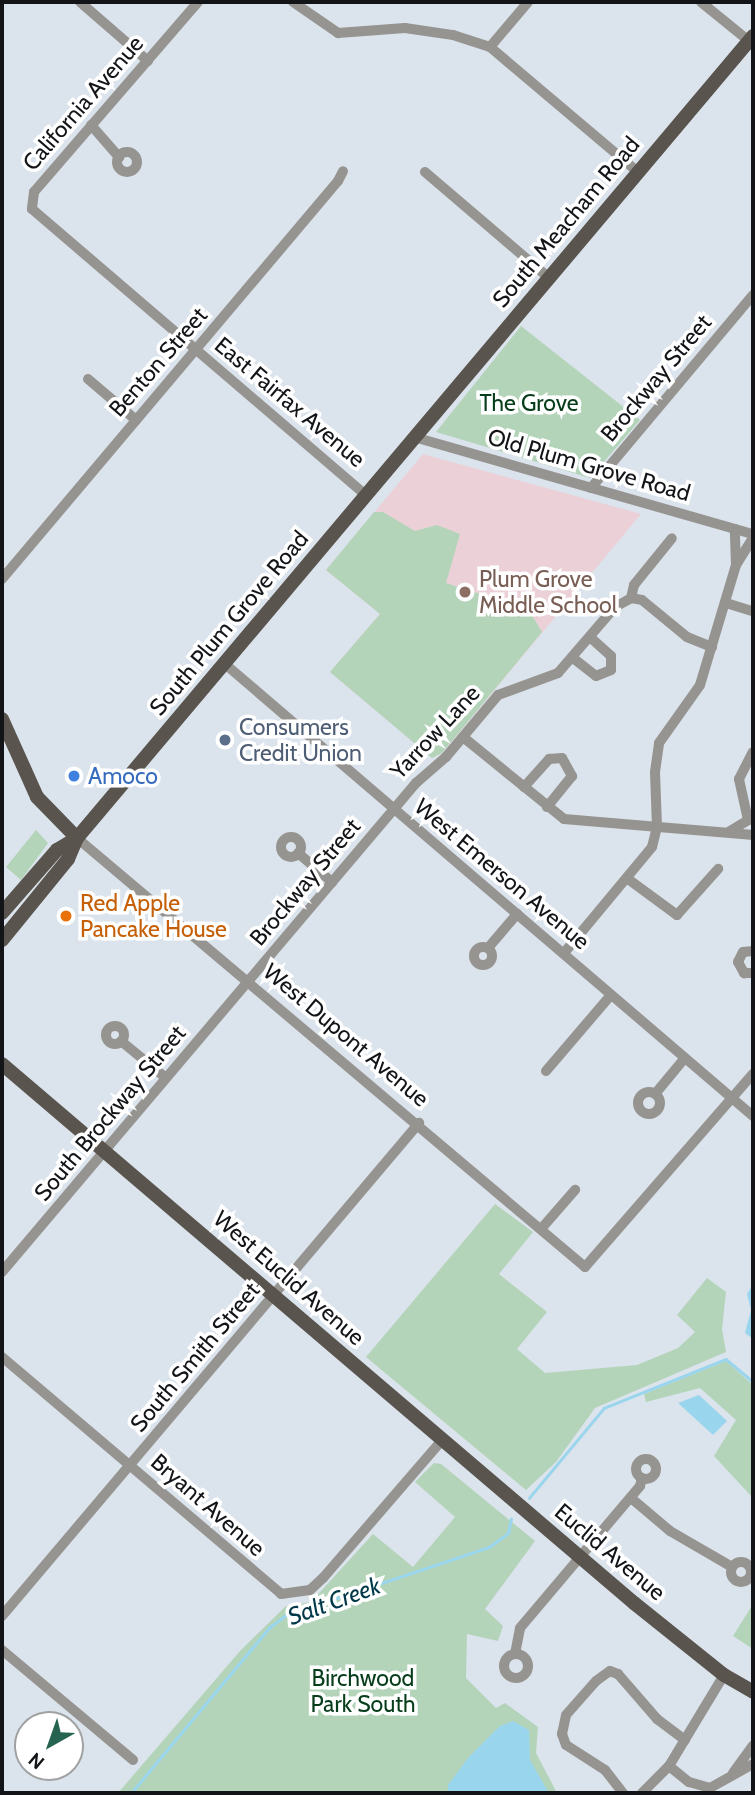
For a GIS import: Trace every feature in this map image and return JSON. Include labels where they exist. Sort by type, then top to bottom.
[{"type":"main road","name":"South Meacham Road","points":[[414,437],[751,38]]},
{"type":"main road","name":"South Plum Grove Road","points":[[2,940],[68,859],[77,838],[368,496],[414,437]]},
{"type":"main road","points":[[2,719],[37,797],[77,838]]},
{"type":"main road","name":"South Plum Grove Road","points":[[2,913],[57,850],[77,838]]},
{"type":"main road","points":[[2,1064],[104,1152]]},
{"type":"main road","name":"West Euclid Avenue","points":[[104,1152],[442,1440]]},
{"type":"main road","name":"Euclid Avenue","points":[[442,1440],[724,1675],[753,1692]]},
{"type":"street","points":[[80,2],[148,61]]},
{"type":"street","name":"California Avenue","points":[[31,202],[91,125],[198,2]]},
{"type":"street","points":[[293,2],[338,33],[405,28],[453,35],[491,47],[638,172]]},
{"type":"street","points":[[491,47],[528,2]]},
{"type":"street","points":[[701,2],[751,38]]},
{"type":"street","points":[[91,125],[119,156]]},
{"type":"street","name":"Benton Street","points":[[2,579],[338,181],[343,170]]},
{"type":"street","points":[[425,173],[549,278]]},
{"type":"street","name":"East Fairfax Avenue","points":[[31,202],[36,214],[368,496]]},
{"type":"street","name":"Brockway Street","points":[[591,488],[753,295]]},
{"type":"street","points":[[88,379],[136,420]]},
{"type":"street","name":"Old Plum Grove Road","points":[[414,437],[753,536]]},
{"type":"street","points":[[735,529],[736,565]]},
{"type":"street","points":[[564,953],[649,854],[657,827],[655,772],[659,743],[692,701],[712,647],[736,565],[753,536]]},
{"type":"street","points":[[672,538],[634,586],[631,598],[642,600],[687,637],[712,647]]},
{"type":"street","name":"Yarrow Lane","points":[[393,809],[463,737],[503,691],[553,676],[573,658],[615,607],[631,598]]},
{"type":"street","points":[[726,603],[753,611]]},
{"type":"street","points":[[573,658],[596,676],[611,670],[611,656],[590,637]]},
{"type":"street","name":"West Emerson Avenue","points":[[225,664],[753,1116]]},
{"type":"street","points":[[463,737],[564,819],[753,834],[739,779],[753,752]]},
{"type":"street","points":[[524,787],[549,759],[562,758],[572,776],[547,807]]},
{"type":"street","name":"Brockway Street","points":[[249,981],[393,809]]},
{"type":"street","points":[[730,831],[748,820]]},
{"type":"street","name":"West Dupont Avenue","points":[[77,838],[419,1123],[586,1267],[732,1098]]},
{"type":"street","points":[[298,853],[332,882]]},
{"type":"street","points":[[628,879],[677,915],[718,869]]},
{"type":"street","points":[[488,948],[517,914]]},
{"type":"street","points":[[753,951],[743,952],[738,962],[744,973],[753,974]]},
{"type":"street","name":"South Brockway Street","points":[[2,1272],[249,981]]},
{"type":"street","points":[[546,1071],[611,995]]},
{"type":"street","points":[[121,1041],[166,1078]]},
{"type":"street","points":[[655,1094],[684,1059]]},
{"type":"street","points":[[732,1098],[753,1074]]},
{"type":"street","name":"South Smith Street","points":[[2,1616],[419,1123]]},
{"type":"street","points":[[541,1229],[575,1190]]},
{"type":"street","name":"Bryant Avenue","points":[[2,1357],[281,1594],[310,1590],[323,1578],[442,1440]]},
{"type":"street","points":[[515,1654],[520,1628],[631,1498],[642,1478]]},
{"type":"street","points":[[631,1498],[670,1531],[732,1567]]},
{"type":"street","points":[[2,1650],[133,1760]]},
{"type":"street","points":[[623,1793],[605,1770],[566,1745],[562,1734],[566,1715],[596,1681],[610,1671],[618,1674],[657,1719],[685,1740]]},
{"type":"street","points":[[642,1793],[669,1766],[724,1675]]},
{"type":"street","points":[[733,1773],[753,1745]]},
{"type":"street","points":[[669,1766],[689,1782],[710,1788],[753,1764]]},
{"type":"shaded area","name":"Plum Grove Middle School","points":[[423,454],[641,514],[442,753],[432,758],[330,672],[380,614],[326,570]]},
{"type":"green space","name":"The Grove","points":[[521,326],[640,420],[590,478],[436,432]]},
{"type":"green space","points":[[374,512],[383,512],[415,531],[437,525],[460,534],[446,583],[529,610],[542,632],[442,753],[432,758],[330,672],[380,614],[326,570]]},
{"type":"green space","points":[[36,830],[48,843],[21,880],[6,867]]},
{"type":"green space","points":[[495,1204],[533,1232],[499,1274],[547,1312],[517,1349],[545,1373],[637,1365],[678,1348],[695,1332],[677,1315],[707,1278],[726,1292],[722,1329],[726,1352],[595,1408],[556,1462],[526,1490],[366,1357]]},
{"type":"green space","points":[[726,1361],[753,1385],[753,1498],[714,1456],[736,1420],[700,1388],[646,1402],[644,1394]]},
{"type":"green space","name":"Birchwood Park South","points":[[434,1463],[441,1464],[535,1541],[485,1609],[503,1626],[498,1641],[467,1634],[466,1678],[496,1708],[505,1703],[538,1727],[536,1753],[557,1793],[118,1793],[240,1651],[286,1606],[311,1602],[373,1534],[413,1567],[455,1517],[415,1482]]},
{"type":"green space","points":[[753,1604],[753,1649],[733,1636]]},
{"type":"water","points":[[753,1284],[753,1339],[745,1333],[751,1310],[747,1294]]},
{"type":"water","points":[[699,1395],[727,1421],[713,1435],[678,1403]]},
{"type":"water","points":[[513,1721],[529,1730],[530,1760],[549,1793],[448,1793],[448,1785],[468,1758],[500,1726]]},
{"type":"waterway","name":"Salt Creek","points":[[529,1498],[604,1408],[726,1359],[753,1382]]},
{"type":"waterway","name":"Salt Creek","points":[[131,1793],[270,1627],[286,1615],[489,1547],[508,1533],[511,1519]]},
{"type":"place","name":"Plum Grove Middle School","points":[[465,592]]},
{"type":"place","name":"Consumers Credit Union","points":[[225,740]]},
{"type":"place","name":"Amoco","points":[[74,776]]},
{"type":"place","name":"Red Apple Pancake House","points":[[66,916]]}]
